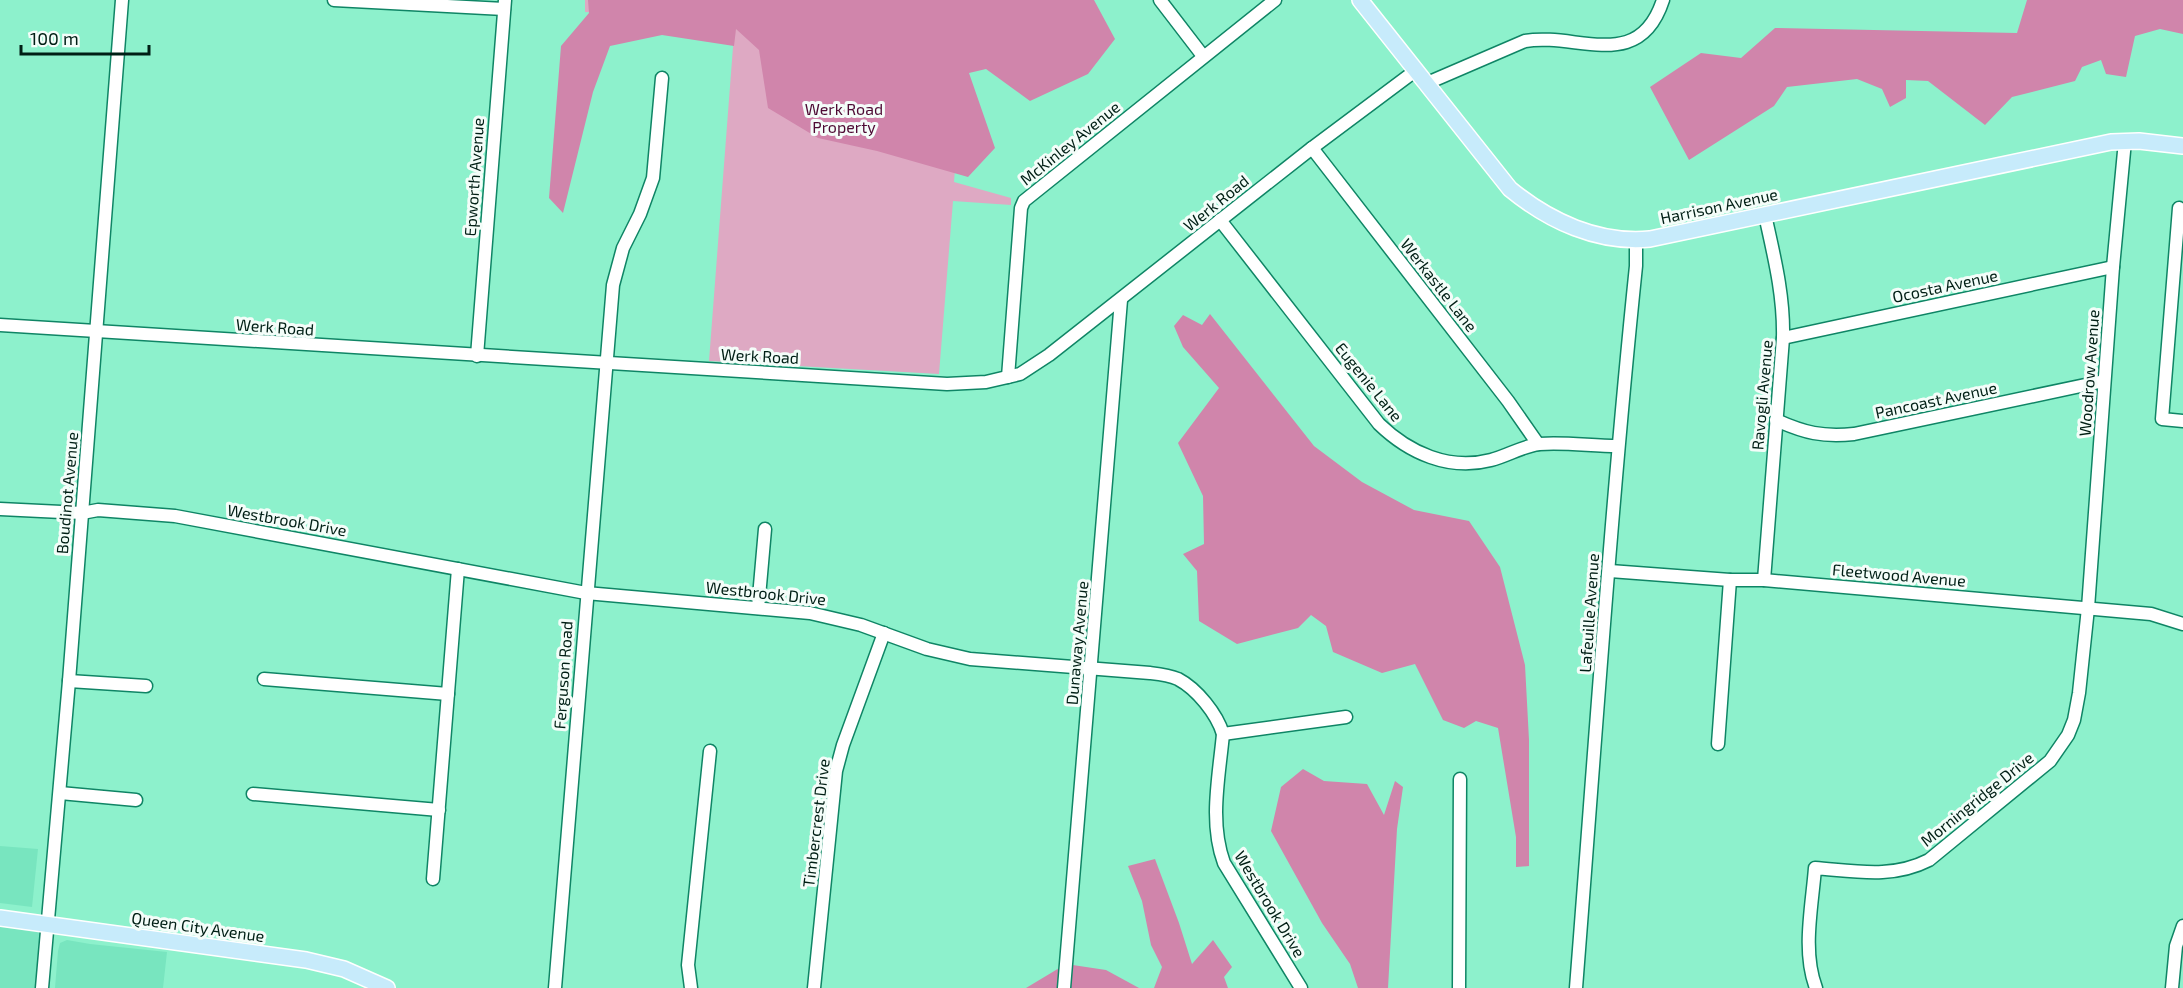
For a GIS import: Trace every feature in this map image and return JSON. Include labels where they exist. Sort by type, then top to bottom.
[{"type":"main road","name":"Harrison Avenue","points":[[1360,0],[1510,189],[1532,208],[1556,221],[1621,240],[1636,241],[2111,142],[2183,146]]},
{"type":"main road","name":"Queen City Avenue","points":[[0,918],[306,960],[344,969],[387,988]]},
{"type":"street","name":"Boudinot Avenue","points":[[42,988],[46,924],[60,793],[122,0]]},
{"type":"street","points":[[334,0],[504,5]]},
{"type":"street","points":[[1160,0],[1203,56]]},
{"type":"street","name":"McKinley Avenue","points":[[1008,377],[1021,208],[1024,201],[1275,0]]},
{"type":"street","name":"Werk Road","points":[[0,325],[947,384],[977,383],[1008,377],[1020,374],[1049,355],[1312,148],[1420,78],[1525,41],[1540,40],[1604,46],[1628,41],[1638,36],[1653,22],[1663,0]]},
{"type":"street","name":"Epworth Avenue","points":[[477,356],[504,5]]},
{"type":"street","name":"Ferguson Road","points":[[555,988],[612,285],[616,266],[648,197],[653,178],[662,78]]},
{"type":"street","name":"Woodrow Avenue","points":[[2088,608],[2113,267],[2125,141]]},
{"type":"street","name":"Werkastle Lane","points":[[1312,148],[1508,401],[1538,444]]},
{"type":"street","points":[[2179,208],[2162,419],[2183,421]]},
{"type":"street","name":"Ravogli Avenue","points":[[1764,580],[1784,338],[1782,294],[1765,215]]},
{"type":"street","name":"Eugenie Lane","points":[[1220,220],[1378,424],[1402,444],[1433,459],[1462,463],[1492,460],[1538,444],[1617,446]]},
{"type":"street","name":"Lafeuille Avenue","points":[[1576,988],[1610,571],[1617,446],[1636,266],[1636,241]]},
{"type":"street","name":"Ocosta Avenue","points":[[1784,338],[2113,267]]},
{"type":"street","name":"Dunaway Avenue","points":[[1064,988],[1121,300]]},
{"type":"street","name":"Pancoast Avenue","points":[[1776,420],[1822,435],[1854,434],[2104,381]]},
{"type":"street","name":"Westbrook Drive","points":[[0,509],[82,513],[98,510],[175,516],[586,593],[829,616],[927,649],[970,659],[1150,673],[1176,678],[1195,692],[1220,723],[1223,734],[1216,813],[1220,851],[1237,887],[1301,988]]},
{"type":"street","points":[[758,608],[765,529]]},
{"type":"street","points":[[433,879],[458,569]]},
{"type":"street","name":"Fleetwood Avenue","points":[[1610,571],[1730,580],[1764,580],[2088,608],[2151,614],[2183,624]]},
{"type":"street","points":[[1718,744],[1730,580]]},
{"type":"street","name":"Morningridge Drive","points":[[1816,988],[1811,974],[1809,950],[1815,868],[1881,873],[1896,872],[1918,866],[1942,852],[2050,761],[2067,735],[2078,705],[2088,608]]},
{"type":"street","name":"Timbercrest Drive","points":[[814,988],[836,771],[843,745],[884,633]]},
{"type":"street","points":[[264,679],[448,694]]},
{"type":"street","points":[[69,681],[146,686]]},
{"type":"street","points":[[1223,734],[1346,717]]},
{"type":"street","points":[[691,988],[688,965],[710,751]]},
{"type":"street","points":[[1459,988],[1460,778]]},
{"type":"street","points":[[60,793],[136,800]]},
{"type":"street","points":[[253,794],[439,810]]},
{"type":"street","points":[[2172,988],[2176,946],[2183,926]]},
{"type":"shaded area","points":[[0,846],[38,849],[32,907],[0,903]]},
{"type":"shaded area","points":[[0,918],[46,924],[42,988],[0,988]]},
{"type":"shaded area","points":[[67,940],[167,952],[163,988],[55,988],[60,943]]},
{"type":"green space","name":"Werk Road Property","points":[[585,0],[968,0],[954,182],[1011,198],[1011,205],[953,201],[939,374],[709,361],[735,21],[585,12]]},
{"type":"green space","points":[[588,0],[1094,0],[1115,39],[1088,74],[1030,101],[986,69],[969,73],[995,148],[968,177],[877,151],[818,138],[768,108],[759,50],[736,29],[734,46],[662,35],[610,46],[593,92],[563,213],[549,198],[561,46],[589,13]]},
{"type":"green space","points":[[2027,0],[2183,0],[2183,34],[2160,29],[2135,36],[2126,77],[2106,74],[2101,60],[2082,67],[2075,81],[2012,97],[1985,125],[1928,81],[1906,80],[1906,98],[1890,107],[1882,89],[1857,79],[1787,87],[1774,106],[1689,160],[1650,87],[1701,53],[1741,58],[1775,28],[2017,33]]},
{"type":"green space","points":[[1210,314],[1314,446],[1362,482],[1414,510],[1469,521],[1500,567],[1525,665],[1529,740],[1529,866],[1516,867],[1516,837],[1498,728],[1476,721],[1464,728],[1443,720],[1415,664],[1382,673],[1333,652],[1326,626],[1311,615],[1298,628],[1237,644],[1199,621],[1197,571],[1183,554],[1204,544],[1203,496],[1178,443],[1219,388],[1183,347],[1174,326],[1183,315],[1202,325]]},
{"type":"green space","points":[[1303,769],[1324,781],[1367,784],[1384,815],[1395,781],[1403,787],[1397,829],[1388,988],[1358,988],[1350,964],[1322,923],[1271,831],[1281,787]]},
{"type":"green space","points":[[1155,859],[1192,964],[1213,940],[1232,967],[1224,977],[1228,988],[1154,988],[1162,967],[1151,945],[1142,901],[1128,866]]},
{"type":"green space","points":[[1066,964],[1106,970],[1139,988],[1026,988]]}]
